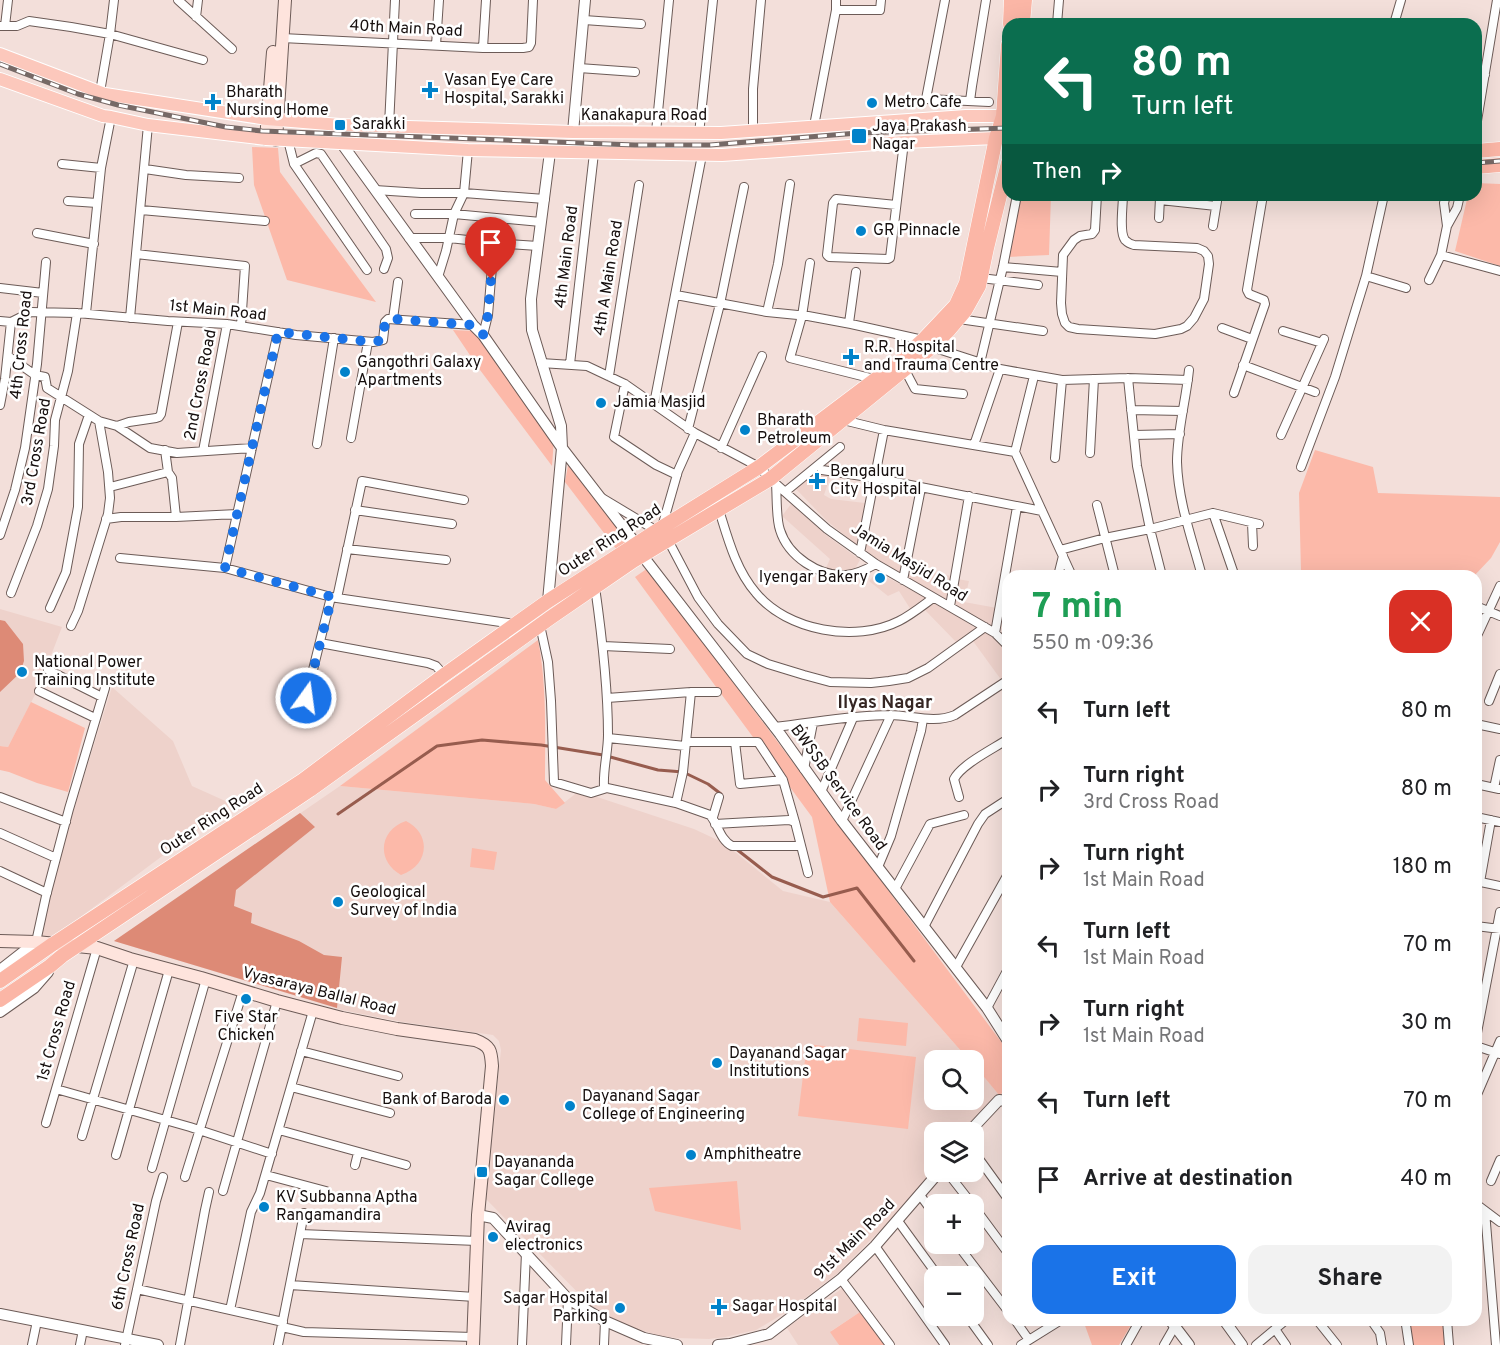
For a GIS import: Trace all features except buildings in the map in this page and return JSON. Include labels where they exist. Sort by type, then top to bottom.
[{"type":"highway","points":[[1010,18],[1011,0]]},
{"type":"highway","points":[[1023,18],[1024,0]]},
{"type":"highway","name":"Outer Ring Road","points":[[0,981],[52,944],[303,780],[548,601],[639,550],[669,540],[773,481],[905,370],[928,344],[956,305],[966,283],[1002,138]]},
{"type":"highway","points":[[1482,150],[1500,149]]},
{"type":"highway","points":[[1482,166],[1500,165]]},
{"type":"highway","name":"Outer Ring Road","points":[[0,1000],[76,946],[310,790],[595,587],[639,550],[659,529],[759,468],[874,379],[928,344],[959,319],[979,286],[1002,188]]},
{"type":"main road","points":[[277,0],[272,119],[282,140]]},
{"type":"main road","points":[[272,119],[285,0]]},
{"type":"main road","name":"Kanakapura Road","points":[[0,54],[105,94],[272,119],[340,125],[699,134],[966,116],[1002,116]]},
{"type":"main road","points":[[0,79],[103,116],[148,125],[282,140],[342,144],[468,150],[722,155],[904,142],[1002,138]]},
{"type":"main road","name":"Vyasaraya Ballal Road","points":[[0,941],[97,948],[313,1011],[397,1029],[475,1040],[484,1044],[491,1052],[492,1066],[478,1215],[473,1341]]},
{"type":"street","points":[[8,0],[2,26],[17,26],[29,21],[110,34],[203,60]]},
{"type":"street","points":[[100,92],[114,0]]},
{"type":"street","points":[[178,0],[232,49]]},
{"type":"street","points":[[196,17],[198,0]]},
{"type":"street","points":[[389,126],[395,0]]},
{"type":"street","points":[[436,45],[439,0]]},
{"type":"street","points":[[483,48],[486,0]]},
{"type":"street","name":"40th Main Road","points":[[282,38],[483,48],[529,47],[533,0]]},
{"type":"street","points":[[573,132],[585,0]]},
{"type":"street","points":[[656,132],[669,0]]},
{"type":"street","points":[[699,134],[713,0]]},
{"type":"street","points":[[753,130],[753,89],[761,0]]},
{"type":"street","points":[[814,126],[836,5],[880,10],[881,0]]},
{"type":"street","points":[[945,0],[926,99],[989,102]]},
{"type":"street","points":[[970,101],[986,0]]},
{"type":"street","points":[[1058,18],[1059,0]]},
{"type":"street","points":[[1396,18],[1401,0]]},
{"type":"street","points":[[1482,65],[1497,0]]},
{"type":"street","points":[[584,20],[640,24]]},
{"type":"street","points":[[579,68],[635,72]]},
{"type":"street","points":[[82,313],[94,244],[101,168],[111,117]]},
{"type":"street","points":[[130,318],[148,125]]},
{"type":"street","points":[[282,140],[304,159]]},
{"type":"street","points":[[282,140],[294,164],[367,270]]},
{"type":"street","points":[[896,205],[836,199],[833,202],[827,255],[829,257],[889,259],[891,256],[904,142]]},
{"type":"street","name":"BWSSB Service Road","points":[[342,144],[472,325],[483,335],[562,448],[774,727],[842,821],[987,1008],[1002,1032]]},
{"type":"street","points":[[438,277],[454,214],[464,193],[468,150]]},
{"type":"street","points":[[548,601],[562,448],[561,426],[532,330],[531,299],[550,152]]},
{"type":"street","points":[[294,164],[316,153],[321,154],[386,249],[388,258],[384,269]]},
{"type":"street","name":"4th Main Road","points":[[570,364],[594,153]]},
{"type":"street","points":[[654,404],[702,155]]},
{"type":"street","points":[[62,164],[101,168]]},
{"type":"street","points":[[145,169],[186,175],[239,178]]},
{"type":"street","points":[[767,312],[781,246],[790,184]]},
{"type":"street","name":"4th A Main Road","points":[[609,376],[639,185]]},
{"type":"street","points":[[599,496],[659,529],[691,431],[744,187]]},
{"type":"street","points":[[375,190],[545,199]]},
{"type":"street","points":[[68,201],[98,203]]},
{"type":"street","points":[[980,363],[1016,201]]},
{"type":"street","points":[[1097,201],[1095,230],[1092,234],[1074,240],[1064,255],[1062,314],[1065,323],[1069,327],[1085,330],[1155,334],[1188,326],[1204,299],[1209,256],[1197,248],[1128,243],[1122,230],[1123,201]]},
{"type":"street","points":[[1159,218],[1160,201]]},
{"type":"street","points":[[1181,201],[1216,206]]},
{"type":"street","points":[[1213,226],[1217,201]]},
{"type":"street","points":[[1234,393],[1265,304],[1264,300],[1248,294],[1247,290],[1262,201]]},
{"type":"street","points":[[1301,467],[1335,377],[1366,276],[1383,201]]},
{"type":"street","points":[[1444,201],[1447,226]]},
{"type":"street","points":[[1429,280],[1441,255],[1447,226],[1459,201]]},
{"type":"street","points":[[141,210],[265,221]]},
{"type":"street","points":[[415,214],[454,214],[541,222]]},
{"type":"street","points":[[37,234],[94,244]]},
{"type":"street","points":[[409,238],[477,241]]},
{"type":"street","points":[[483,335],[488,315],[494,243],[538,246]]},
{"type":"street","points":[[136,254],[245,266],[241,326]]},
{"type":"street","points":[[1441,255],[1500,271]]},
{"type":"street","name":"4th Cross Road","points":[[0,535],[25,448],[38,364],[46,262]]},
{"type":"street","points":[[810,264],[802,316],[790,358],[874,379]]},
{"type":"street","points":[[1003,267],[1062,272]]},
{"type":"street","points":[[849,323],[856,272]]},
{"type":"street","points":[[1366,276],[1406,288]]},
{"type":"street","points":[[981,278],[1038,285]]},
{"type":"street","points":[[393,319],[398,282]]},
{"type":"street","points":[[0,288],[43,293]]},
{"type":"street","points":[[676,295],[767,312],[849,323],[928,344],[1000,369],[1034,376],[1062,380],[1128,378],[1188,380]]},
{"type":"street","name":"1st Main Road","points":[[0,321],[10,322],[31,312],[82,313],[227,324],[368,342]]},
{"type":"street","name":"3rd Cross Road","points":[[11,593],[37,526],[48,489],[55,420],[82,313]]},
{"type":"street","points":[[351,438],[368,342],[383,340],[385,322],[393,319],[472,325]]},
{"type":"street","points":[[959,319],[1043,331]]},
{"type":"street","points":[[0,405],[8,356],[10,322]]},
{"type":"street","points":[[117,426],[159,417],[178,322]]},
{"type":"street","name":"2nd Cross Road","points":[[203,451],[227,324]]},
{"type":"street","points":[[1222,328],[1252,339]]},
{"type":"street","points":[[1281,435],[1323,341],[1283,331]]},
{"type":"street","points":[[225,568],[278,332]]},
{"type":"street","points":[[317,444],[334,338]]},
{"type":"street","points":[[8,356],[35,375],[45,377],[46,386],[88,415],[117,426],[150,448],[177,453],[252,448]]},
{"type":"street","points":[[721,448],[762,356]]},
{"type":"street","name":"Jamia Masjid Road","points":[[541,363],[587,366],[625,384],[691,431],[759,468],[827,529],[876,564],[995,633],[1002,640]]},
{"type":"street","points":[[1243,365],[1315,392]]},
{"type":"street","points":[[974,445],[1000,369]]},
{"type":"street","points":[[905,370],[915,389],[963,394]]},
{"type":"street","points":[[1189,370],[1177,461],[1186,519],[1200,570]]},
{"type":"street","points":[[1034,376],[1015,452],[1069,570]]},
{"type":"street","points":[[1128,378],[1137,466],[1160,570]]},
{"type":"street","points":[[1090,453],[1094,379]]},
{"type":"street","points":[[1055,459],[1062,380]]},
{"type":"street","points":[[625,384],[614,437],[656,465],[677,475]]},
{"type":"street","points":[[1131,410],[1184,411]]},
{"type":"street","points":[[50,608],[66,573],[78,507],[79,444],[88,415]]},
{"type":"street","points":[[843,420],[884,430],[1015,452]]},
{"type":"street","points":[[71,626],[81,603],[110,498],[99,421]]},
{"type":"street","points":[[860,553],[884,430]]},
{"type":"street","points":[[1134,435],[1180,434]]},
{"type":"street","points":[[785,492],[840,447]]},
{"type":"street","points":[[165,450],[168,472],[172,478],[176,517]]},
{"type":"street","points":[[822,470],[875,478],[1042,512]]},
{"type":"street","points":[[110,487],[168,472]]},
{"type":"street","points":[[306,698],[347,549],[362,481],[464,500]]},
{"type":"street","points":[[773,481],[779,530],[798,557],[813,567],[831,574],[846,575],[860,572],[876,564]]},
{"type":"street","points":[[903,580],[921,488]]},
{"type":"street","points":[[950,606],[969,496]]},
{"type":"street","points":[[1097,505],[1113,570]]},
{"type":"street","points":[[1006,570],[1017,507]]},
{"type":"street","points":[[356,510],[452,524]]},
{"type":"street","points":[[719,510],[741,572],[756,594],[778,613],[799,622],[843,632],[871,630],[898,622],[933,598]]},
{"type":"street","points":[[1213,513],[1233,570]]},
{"type":"street","points":[[1062,553],[1105,538],[1213,513],[1256,523],[1252,546]]},
{"type":"street","points":[[106,519],[237,514]]},
{"type":"street","points":[[669,540],[698,597],[718,624],[747,654],[768,664],[821,680],[871,683],[908,678],[928,668],[985,627]]},
{"type":"street","points":[[347,549],[446,561]]},
{"type":"street","points":[[1059,570],[1062,553]]},
{"type":"street","points":[[120,558],[225,568],[334,597],[514,624]]},
{"type":"street","points":[[1482,624],[1500,586]]},
{"type":"street","points":[[595,587],[608,698],[608,754],[604,782],[607,788]]},
{"type":"street","points":[[995,633],[1002,593]]},
{"type":"street","points":[[1482,608],[1500,616]]},
{"type":"street","points":[[540,625],[548,663],[554,741],[554,782],[591,793],[607,788],[676,803],[710,815],[726,843],[734,846],[801,846]]},
{"type":"street","points":[[320,643],[428,663],[436,666],[444,675]]},
{"type":"street","points":[[603,646],[670,649]]},
{"type":"street","points":[[0,970],[36,942],[46,893],[104,693],[48,670]]},
{"type":"street","points":[[1489,701],[1500,675]]},
{"type":"street","points":[[774,727],[891,715],[923,719],[945,718],[1002,684]]},
{"type":"street","points":[[39,691],[95,718]]},
{"type":"street","points":[[676,803],[685,757],[691,692]]},
{"type":"street","points":[[608,698],[717,692]]},
{"type":"street","points":[[842,821],[891,715]]},
{"type":"street","points":[[821,792],[853,718]]},
{"type":"street","points":[[878,867],[891,836],[923,719]]},
{"type":"street","points":[[804,769],[813,723]]},
{"type":"street","points":[[1482,725],[1500,729]]},
{"type":"street","points":[[608,738],[686,744],[758,742],[783,780],[808,873]]},
{"type":"street","points":[[735,742],[740,784],[783,780]]},
{"type":"street","points":[[959,797],[954,779],[957,773],[1002,743]]},
{"type":"street","points":[[1482,785],[1497,788],[1500,760]]},
{"type":"street","points":[[0,797],[66,822]]},
{"type":"street","points":[[715,822],[719,797]]},
{"type":"street","points":[[924,927],[978,824],[986,814],[1002,803]]},
{"type":"street","points":[[895,889],[930,824],[964,815]]},
{"type":"street","points":[[715,822],[789,820],[795,822]]},
{"type":"street","points":[[1482,868],[1496,821]]},
{"type":"street","points":[[0,833],[56,858]]},
{"type":"street","points":[[0,871],[46,893]]},
{"type":"street","points":[[1482,882],[1500,886]]},
{"type":"street","points":[[956,967],[1002,885]]},
{"type":"street","points":[[1482,1008],[1500,912]]},
{"type":"street","points":[[1482,927],[1498,929]]},
{"type":"street","name":"1st Cross Road","points":[[46,1123],[97,948]]},
{"type":"street","points":[[0,1012],[34,988],[62,956]]},
{"type":"street","points":[[82,1136],[134,960]]},
{"type":"street","points":[[116,1155],[169,970]]},
{"type":"street","points":[[152,1168],[206,979]]},
{"type":"street","points":[[987,1008],[1002,980]]},
{"type":"street","points":[[185,1177],[243,991]]},
{"type":"street","points":[[223,1191],[277,1001]]},
{"type":"street","points":[[230,1310],[251,1212],[266,1175],[313,1011]]},
{"type":"street","points":[[1482,1085],[1498,1054],[1500,1041]]},
{"type":"street","points":[[1482,1048],[1498,1054]]},
{"type":"street","points":[[301,1051],[398,1077]]},
{"type":"street","points":[[291,1087],[390,1113]]},
{"type":"street","points":[[56,1089],[200,1130],[272,1154]]},
{"type":"street","points":[[978,1122],[999,1100],[1002,1100]]},
{"type":"street","points":[[279,1130],[406,1166]]},
{"type":"street","points":[[355,1165],[358,1153]]},
{"type":"street","points":[[1491,1181],[1500,1160]]},
{"type":"street","points":[[984,1166],[1002,1191]]},
{"type":"street","points":[[266,1175],[326,1191]]},
{"type":"street","name":"6th Cross Road","points":[[126,1342],[163,1177]]},
{"type":"street","name":"91st Main Road","points":[[718,1345],[768,1334],[841,1279],[875,1246],[931,1182]]},
{"type":"street","points":[[955,1182],[964,1194]]},
{"type":"street","points":[[180,1345],[209,1192]]},
{"type":"street","points":[[920,1195],[924,1200]]},
{"type":"street","points":[[1482,1209],[1500,1222]]},
{"type":"street","points":[[1485,1211],[1496,1345]]},
{"type":"street","points":[[278,1345],[304,1213]]},
{"type":"street","points":[[478,1215],[493,1218],[568,1299],[644,1342],[677,1345]]},
{"type":"street","points":[[898,1221],[931,1266]]},
{"type":"street","points":[[984,1221],[1002,1245]]},
{"type":"street","points":[[300,1234],[477,1241]]},
{"type":"street","points":[[875,1246],[945,1345]]},
{"type":"street","points":[[522,1345],[526,1253]]},
{"type":"street","points":[[965,1254],[1002,1303]]},
{"type":"street","points":[[841,1279],[890,1345]]},
{"type":"street","points":[[290,1285],[475,1297]]},
{"type":"street","points":[[137,1289],[230,1310],[304,1332],[473,1341]]},
{"type":"street","points":[[566,1345],[568,1299]]},
{"type":"street","points":[[0,1314],[83,1330],[126,1342],[158,1345]]},
{"type":"street","points":[[32,1345],[37,1321]]},
{"type":"street","points":[[604,1345],[605,1321]]},
{"type":"street","points":[[974,1326],[988,1345]]},
{"type":"street","points":[[1018,1326],[1025,1342],[1050,1326]]},
{"type":"street","points":[[1126,1345],[1137,1326]]},
{"type":"street","points":[[1164,1345],[1172,1326]]},
{"type":"street","points":[[1175,1326],[1189,1345]]},
{"type":"street","points":[[1228,1326],[1242,1345]]},
{"type":"street","points":[[1256,1345],[1279,1326]]},
{"type":"street","points":[[1322,1326],[1336,1345]]},
{"type":"street","points":[[1375,1326],[1380,1333],[1382,1345]]},
{"type":"street","points":[[1406,1326],[1409,1345]]},
{"type":"street","points":[[1447,1326],[1449,1345]]},
{"type":"street","points":[[1275,1329],[1286,1345]]},
{"type":"street","points":[[80,1345],[83,1330]]},
{"type":"shaded area","points":[[252,147],[278,148],[280,172],[376,302],[287,280],[254,185]]},
{"type":"shaded area","points":[[1482,183],[1500,184],[1500,266],[1455,251],[1467,201],[1482,201]]},
{"type":"shaded area","points":[[1020,201],[1051,201],[1049,255],[1008,257]]},
{"type":"shaded area","points":[[453,330],[473,331],[554,439],[552,466],[480,370]]},
{"type":"shaded area","points":[[1315,450],[1373,467],[1378,493],[1500,497],[1500,542],[1491,558],[1480,570],[1301,570],[1299,493]]},
{"type":"shaded area","points":[[569,460],[629,541],[617,550],[565,482]]},
{"type":"shaded area","points":[[813,471],[831,474],[824,495],[831,499],[865,503],[858,546],[827,521],[796,489]]},
{"type":"shaded area","points":[[791,504],[826,535],[860,560],[853,572],[836,572],[826,568],[830,559],[782,516]]},
{"type":"shaded area","points":[[865,541],[887,545],[886,549],[906,553],[903,575],[863,550]]},
{"type":"shaded area","points":[[908,567],[951,576],[946,599],[907,578]]},
{"type":"shaded area","points":[[648,568],[1002,1043],[1002,1093],[999,1095],[984,1077],[984,1050],[960,1050],[830,902],[812,817],[635,577]]},
{"type":"shaded area","points":[[877,572],[928,599],[911,610],[899,591],[888,596],[869,581]]},
{"type":"shaded area","points":[[957,579],[969,581],[964,602],[997,608],[993,628],[951,605]]},
{"type":"shaded area","points":[[934,601],[977,629],[958,644],[924,609]]},
{"type":"shaded area","name":"National Power Training Institute","points":[[0,609],[62,627],[38,689],[8,747],[0,746]]},
{"type":"shaded area","points":[[0,620],[5,621],[23,644],[24,661],[20,673],[0,692]]},
{"type":"shaded area","points":[[986,631],[1002,644],[1002,681],[973,641]]},
{"type":"shaded area","points":[[538,640],[544,692],[545,780],[565,803],[556,809],[534,804],[340,786]]},
{"type":"shaded area","points":[[112,687],[173,741],[192,786],[232,804],[51,939],[34,937]]},
{"type":"shaded area","points":[[31,702],[85,728],[68,792],[0,770],[0,746],[8,747]]},
{"type":"shaded area","name":"Dayanand Sagar Institutions","points":[[340,786],[534,804],[556,809],[579,791],[694,829],[724,843],[783,891],[830,902],[960,1050],[924,1050],[924,1110],[984,1110],[984,1077],[999,1095],[976,1122],[924,1122],[924,1182],[906,1204],[839,1272],[788,1311],[756,1330],[725,1337],[709,1339],[661,1336],[617,1321],[590,1305],[485,1198],[501,1050],[499,1041],[493,1035],[403,1022],[342,1010],[114,941]]},
{"type":"shaded area","points":[[300,813],[315,827],[236,890],[234,906],[252,913],[251,923],[299,941],[324,955],[342,957],[337,1008],[114,941]]},
{"type":"shaded area","points":[[406,821],[420,834],[424,850],[417,865],[401,875],[387,862],[384,846],[390,831]]},
{"type":"shaded area","points":[[472,848],[497,852],[494,870],[470,867]]},
{"type":"shaded area","points":[[859,1018],[908,1023],[906,1046],[857,1041]]},
{"type":"shaded area","points":[[807,1044],[916,1057],[908,1129],[798,1116]]},
{"type":"shaded area","points":[[737,1181],[741,1230],[655,1211],[649,1188]]},
{"type":"shaded area","points":[[844,1287],[860,1312],[831,1331],[839,1345],[798,1345],[787,1328]]},
{"type":"shaded area","points":[[860,1312],[885,1345],[839,1345],[830,1332]]},
{"type":"shaded area","points":[[1085,1326],[1130,1326],[1119,1345],[1092,1345]]},
{"type":"shaded area","points":[[1407,1326],[1445,1326],[1447,1345],[1412,1345]]},
{"type":"waterway","points":[[338,814],[437,746],[482,740],[541,745],[603,755],[658,770],[683,772],[708,784],[721,794],[720,796]]},
{"type":"waterway","points":[[735,848],[772,877],[823,897],[857,888],[914,961]]},
{"type":"railway","points":[[0,64],[78,94],[118,105],[226,127],[262,131],[635,145],[710,145],[858,133],[1002,128]]},
{"type":"railway","points":[[1482,162],[1500,161]]},
{"type":"place","name":"Vasan Eye Care Hospital, Sarakki","points":[[430,90]]},
{"type":"place","name":"Bharath Nursing Home","points":[[213,102]]},
{"type":"place","name":"Metro Cafe","points":[[872,103]]},
{"type":"place","name":"Sarakki","points":[[340,125]]},
{"type":"place","name":"Jaya Prakash Nagar","points":[[859,136]]},
{"type":"place","name":"GR Pinnacle","points":[[861,231]]},
{"type":"place","name":"R.R. Hospital and Trauma Centre","points":[[851,357]]},
{"type":"place","name":"Gangothri Galaxy Apartments","points":[[345,372]]},
{"type":"place","name":"Jamia Masjid","points":[[601,403]]},
{"type":"place","name":"Bharath Petroleum","points":[[745,430]]},
{"type":"place","name":"Bengaluru City Hospital","points":[[817,481]]},
{"type":"place","name":"Iyengar Bakery","points":[[880,578]]},
{"type":"place","name":"National Power Training Institute","points":[[22,672]]},
{"type":"place","name":"Geological Survey of India","points":[[338,902]]},
{"type":"place","name":"Five Star Chicken","points":[[246,999]]},
{"type":"place","name":"Dayanand Sagar Institutions","points":[[717,1063]]},
{"type":"place","name":"Bank of Baroda","points":[[504,1100]]},
{"type":"place","name":"Dayanand Sagar College of Engineering","points":[[570,1106]]},
{"type":"place","name":"Amphitheatre","points":[[691,1155]]},
{"type":"place","name":"Dayananda Sagar College","points":[[482,1172]]},
{"type":"place","name":"KV Subbanna Aptha Rangamandira","points":[[264,1207]]},
{"type":"place","name":"Avirag electronics","points":[[493,1237]]},
{"type":"place","name":"Sagar Hospital","points":[[719,1307]]},
{"type":"place","name":"Sagar Hospital Parking","points":[[620,1308]]},
{"type":"district","name":"Ilyas Nagar","points":[[885,703]]},
{"type":"route","points":[[306,698],[332,597],[225,568],[278,332],[373,342],[383,340],[385,322],[393,319],[472,325],[483,335],[488,315],[491,279]]}]
